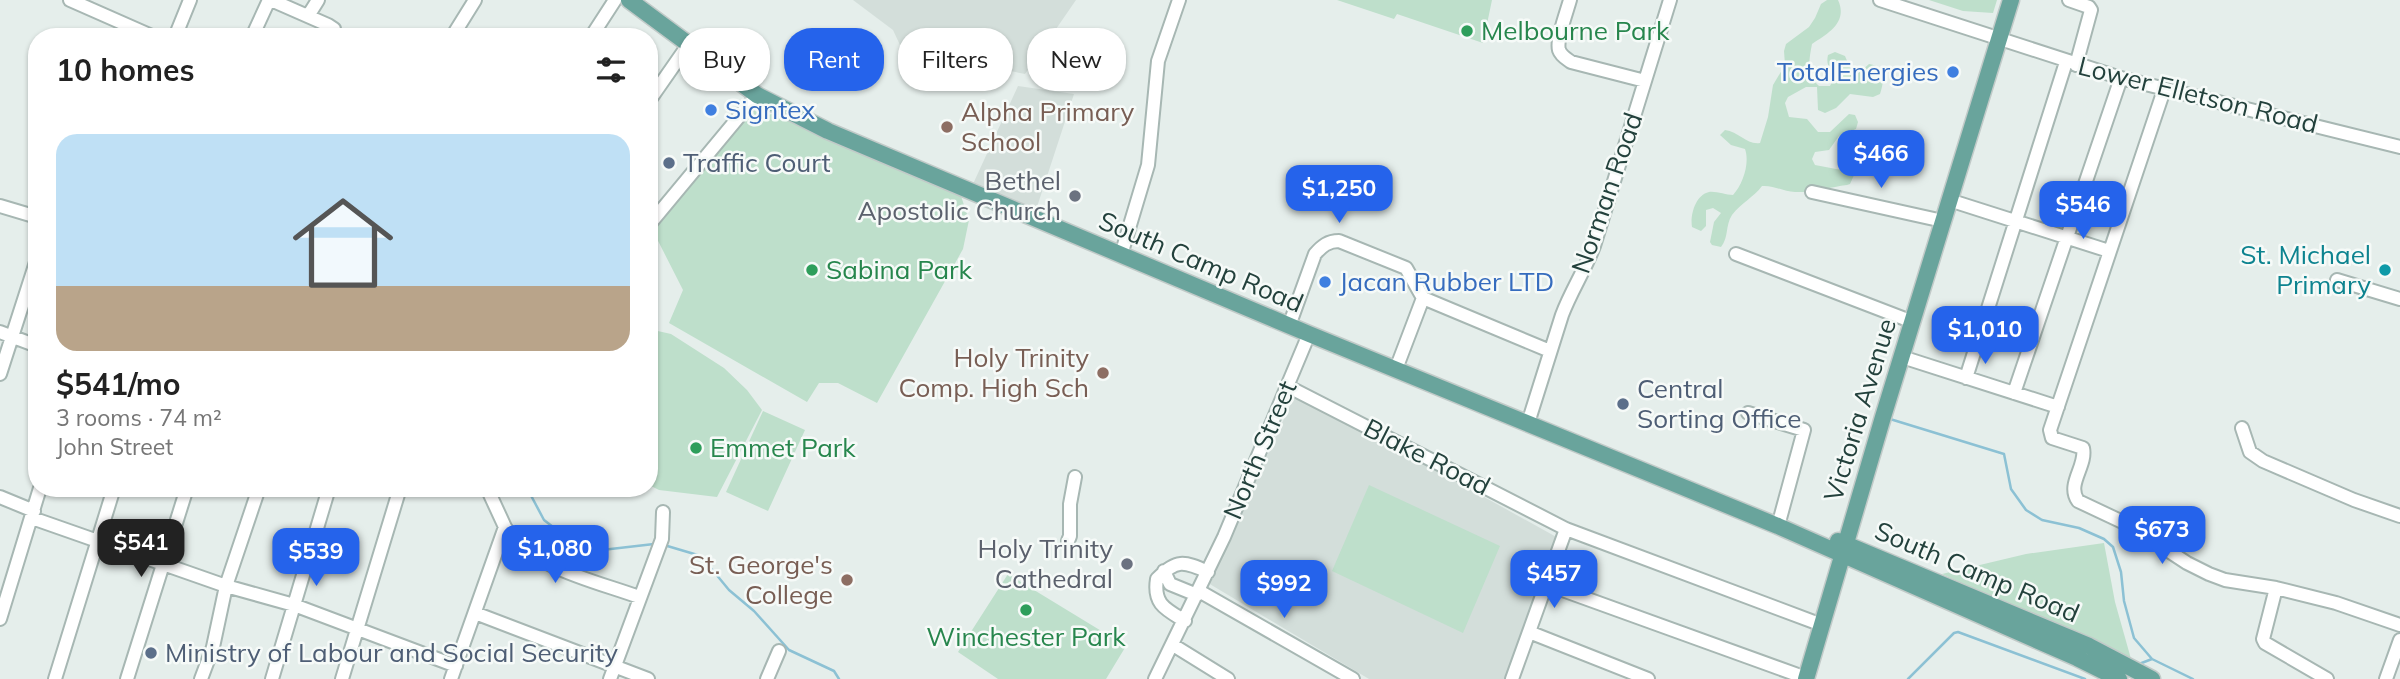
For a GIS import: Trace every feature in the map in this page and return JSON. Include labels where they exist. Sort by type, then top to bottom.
[{"type":"main road","name":"South Camp Road","points":[[629,0],[679,38]]},
{"type":"main road","name":"Victoria Avenue","points":[[1806,678],[2011,0]]},
{"type":"main road","name":"South Camp Road","points":[[751,91],[828,131],[1289,326],[1778,526],[1844,549],[2089,646],[2152,679]]},
{"type":"main road","name":"South Camp Road","points":[[1844,549],[2119,679]]},
{"type":"street","points":[[70,0],[103,6],[139,28]]},
{"type":"street","points":[[179,28],[190,0]]},
{"type":"street","points":[[256,28],[270,0],[308,16],[326,28]]},
{"type":"street","points":[[308,16],[318,0]]},
{"type":"street","points":[[458,28],[475,0]]},
{"type":"street","points":[[597,28],[614,0]]},
{"type":"street","points":[[1121,255],[1148,165],[1158,61],[1179,0]]},
{"type":"street","points":[[1570,0],[1559,42],[1559,51],[1564,57],[1571,62],[1644,81]]},
{"type":"street","name":"Norman Road","points":[[1528,424],[1569,298],[1586,269],[1594,246],[1670,0]]},
{"type":"street","name":"Lower Elletson Road","points":[[1880,0],[2121,78],[2400,147]]},
{"type":"street","points":[[1966,378],[2015,222],[2090,8],[2069,0]]},
{"type":"street","points":[[658,88],[679,58]]},
{"type":"street","points":[[2014,393],[2121,78]]},
{"type":"street","points":[[2164,90],[2050,436],[2080,446],[2084,452],[2074,487],[2075,498],[2129,525],[2208,574],[2336,603],[2400,625]]},
{"type":"street","points":[[658,214],[757,95]]},
{"type":"street","points":[[1812,191],[1943,221]]},
{"type":"street","points":[[1950,200],[2109,251]]},
{"type":"street","points":[[0,205],[28,214]]},
{"type":"street","points":[[1289,326],[1315,254],[1332,241],[1339,241],[1405,268],[1423,298],[1550,351]]},
{"type":"street","points":[[1736,254],[1913,323]]},
{"type":"street","points":[[2337,280],[2400,299]]},
{"type":"street","points":[[0,374],[6,334],[28,281]]},
{"type":"street","points":[[1396,369],[1423,298]]},
{"type":"street","points":[[6,334],[28,343]]},
{"type":"street","name":"North Street","points":[[1155,679],[1208,572],[1309,334]]},
{"type":"street","points":[[1902,357],[2058,407]]},
{"type":"street","name":"Blake Road","points":[[1287,386],[1566,529],[1822,625]]},
{"type":"street","points":[[1748,412],[1804,430],[1778,526]]},
{"type":"street","points":[[2242,428],[2250,452],[2263,461],[2354,500],[2400,516]]},
{"type":"street","points":[[1068,541],[1075,477]]},
{"type":"street","points":[[0,497],[33,514],[98,540],[226,586],[294,605],[456,666]]},
{"type":"street","points":[[0,620],[38,497]]},
{"type":"street","points":[[55,679],[111,497]]},
{"type":"street","points":[[127,679],[184,497]]},
{"type":"street","points":[[201,679],[213,648],[226,586],[255,497]]},
{"type":"street","points":[[271,679],[326,497]]},
{"type":"street","points":[[342,679],[395,497]]},
{"type":"street","points":[[491,497],[505,527],[519,545],[563,570],[639,597]]},
{"type":"street","points":[[610,679],[662,539],[663,512]]},
{"type":"street","points":[[451,679],[505,527]]},
{"type":"street","points":[[1511,679],[1566,529]]},
{"type":"street","points":[[1185,621],[1163,607],[1156,596],[1157,579],[1168,566],[1180,562],[1208,572]]},
{"type":"street","points":[[1164,571],[1170,584]]},
{"type":"street","points":[[1155,589],[1170,584],[1198,593],[1353,679]]},
{"type":"street","points":[[1546,584],[1806,678]]},
{"type":"street","points":[[2276,588],[2263,639],[2265,643],[2327,679]]},
{"type":"street","points":[[475,613],[648,679]]},
{"type":"street","points":[[1529,632],[1648,679]]},
{"type":"street","points":[[2386,679],[2400,640]]},
{"type":"street","points":[[1173,645],[1228,679]]},
{"type":"street","points":[[767,679],[779,651]]},
{"type":"shaded area","points":[[853,0],[1076,0],[1057,28],[1027,28],[1025,74],[1013,72],[1013,28],[898,28],[898,41],[893,30]]},
{"type":"shaded area","points":[[1018,86],[1027,87],[1027,91],[1074,94],[1035,213],[973,184]]},
{"type":"shaded area","points":[[1296,393],[1560,539],[1505,679],[1369,679],[1208,583]]},
{"type":"green space","name":"Melbourne Park","points":[[1337,0],[1492,0],[1483,43],[1397,14],[1394,19]]},
{"type":"green space","points":[[1827,0],[1838,0],[1841,15],[1825,36],[1812,44],[1809,61],[1812,77],[1819,86],[1830,86],[1833,72],[1827,61],[1828,55],[1835,52],[1845,56],[1853,75],[1869,64],[1879,68],[1883,75],[1880,94],[1873,97],[1850,94],[1836,108],[1825,113],[1818,110],[1817,87],[1806,87],[1788,97],[1785,103],[1789,117],[1807,119],[1818,132],[1830,132],[1849,114],[1855,115],[1858,122],[1856,129],[1839,136],[1829,150],[1815,152],[1812,159],[1815,165],[1852,172],[1854,175],[1850,184],[1801,192],[1762,186],[1732,215],[1721,247],[1712,245],[1710,242],[1714,222],[1721,213],[1713,208],[1706,210],[1706,226],[1701,231],[1692,227],[1694,206],[1700,197],[1709,192],[1733,195],[1743,179],[1747,161],[1745,149],[1731,145],[1720,135],[1725,130],[1751,142],[1760,143],[1768,117],[1773,85],[1785,65],[1786,44],[1809,27],[1821,4]]},
{"type":"green space","points":[[1929,0],[1997,0],[1993,13],[1963,11]]},
{"type":"green space","name":"Sabina Park","points":[[748,109],[768,115],[779,112],[959,190],[969,220],[963,249],[877,403],[838,383],[819,383],[807,402],[669,323],[683,290],[658,241],[658,218]]},
{"type":"green space","name":"Emmet Park","points":[[658,331],[671,334],[724,368],[747,390],[762,410],[717,497],[659,490]]},
{"type":"green space","points":[[763,411],[805,430],[768,511],[726,492]]},
{"type":"green space","points":[[1369,485],[1500,546],[1463,633],[1332,571]]},
{"type":"green space","points":[[2104,543],[2115,602],[2133,666],[1942,574],[2026,554]]},
{"type":"green space","name":"Winchester Park","points":[[1008,574],[1126,646],[1106,679],[998,679],[958,652]]},
{"type":"waterway","points":[[1890,419],[2004,454],[2011,489],[2026,510],[2042,520],[2079,528],[2104,539],[2113,547],[2121,572],[2124,601],[2134,638],[2152,659],[2193,679]]},
{"type":"waterway","points":[[532,497],[544,520],[566,537],[602,550],[654,544]]},
{"type":"waterway","points":[[664,545],[701,556],[729,590],[754,611],[789,650],[834,671],[839,679]]},
{"type":"waterway","points":[[1908,679],[1958,632],[2085,679]]},
{"type":"waterway","points":[[2139,664],[2152,659]]},
{"type":"place","name":"Melbourne Park","points":[[1467,31]]},
{"type":"place","name":"TotalEnergies","points":[[1953,72]]},
{"type":"place","name":"Signtex","points":[[711,110]]},
{"type":"place","name":"Alpha Primary School","points":[[947,127]]},
{"type":"place","name":"Traffic Court","points":[[669,163]]},
{"type":"place","name":"Bethel Apostolic Church","points":[[1075,196]]},
{"type":"place","name":"Sabina Park","points":[[812,270]]},
{"type":"place","name":"St. Michael Primary","points":[[2385,270]]},
{"type":"place","name":"Jacan Rubber LTD","points":[[1325,282]]},
{"type":"place","name":"Holy Trinity Comp. High Sch","points":[[1103,373]]},
{"type":"place","name":"Central Sorting Office","points":[[1623,404]]},
{"type":"place","name":"Emmet Park","points":[[696,448]]},
{"type":"place","name":"Holy Trinity Cathedral","points":[[1127,564]]},
{"type":"place","name":"St. George's College","points":[[847,580]]},
{"type":"place","name":"Winchester Park","points":[[1026,610]]},
{"type":"place","name":"Ministry of Labour and Social Security","points":[[151,653]]}]
